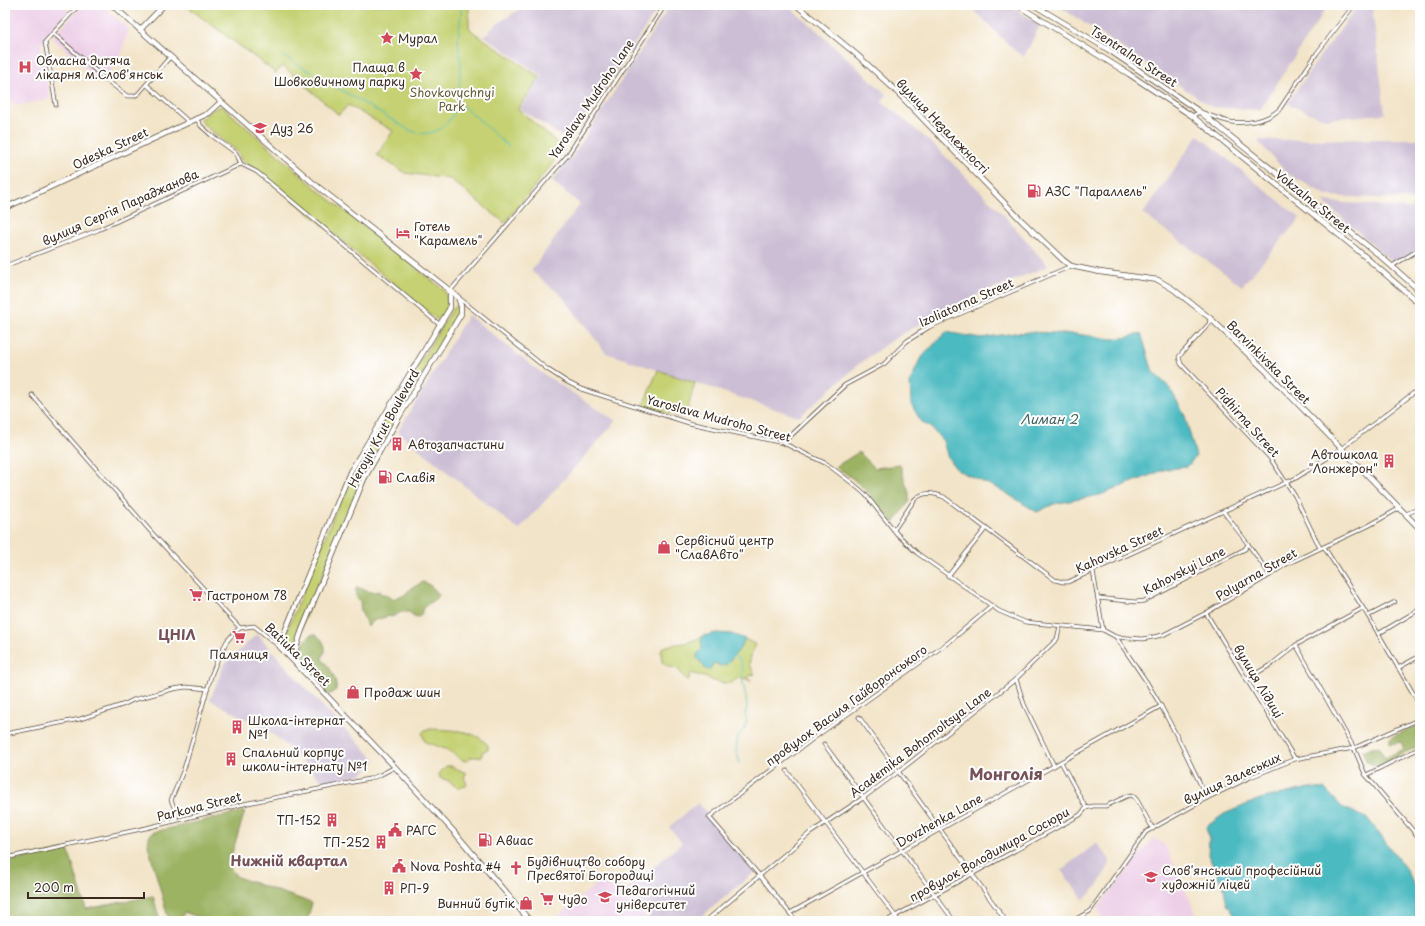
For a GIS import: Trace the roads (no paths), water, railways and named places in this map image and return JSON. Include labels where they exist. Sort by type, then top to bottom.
[{"type":"street","points":[[56,105],[45,42],[79,5]]},
{"type":"street","name":"Yaroslava Mudroho Street","points":[[112,5],[312,182],[450,290],[547,369],[567,382],[581,389],[689,423],[783,443],[827,464],[852,483],[865,494],[902,540],[948,576],[992,606],[1025,622],[1103,630],[1116,637],[1161,706],[1207,798]]},
{"type":"street","points":[[140,30],[164,5]]},
{"type":"street","name":"Yaroslava Mudroho Lane","points":[[450,290],[567,156],[664,5]]},
{"type":"street","name":"вулиця Незалежності","points":[[796,5],[856,54],[1021,220],[1071,266]]},
{"type":"street","name":"Tsentralna Street","points":[[1016,5],[1129,74],[1192,116]]},
{"type":"street","name":"Tsentralna Street","points":[[1034,5],[1108,50],[1200,112],[1221,128]]},
{"type":"street","points":[[1192,116],[1200,112],[1230,122],[1240,123],[1267,118],[1279,110],[1317,53],[1354,5]]},
{"type":"street","points":[[53,33],[104,78],[127,96],[134,96],[147,85],[170,57]]},
{"type":"street","points":[[147,85],[189,122]]},
{"type":"street","name":"Odeska Street","points":[[5,208],[209,113],[221,102]]},
{"type":"street","name":"Vokzalna Street","points":[[1192,116],[1355,248],[1420,304]]},
{"type":"street","points":[[196,118],[201,126],[211,136],[236,154],[241,164],[257,172],[440,325]]},
{"type":"street","name":"Vokzalna Street","points":[[1221,128],[1392,266],[1420,291]]},
{"type":"street","name":"вулиця Сергія Параджанова","points":[[5,266],[98,230],[241,164]]},
{"type":"street","points":[[1392,266],[1420,249]]},
{"type":"street","name":"Barvinkivska Street","points":[[1071,266],[1100,272],[1158,280],[1173,289],[1210,318],[1264,369],[1420,529]]},
{"type":"street","name":"Izoliatorna Street","points":[[783,443],[845,385],[884,364],[918,333],[1071,266]]},
{"type":"street","name":"Heroyiv Krut Boulevard","points":[[280,648],[289,619],[350,472],[450,308],[450,290]]},
{"type":"street","name":"Heroyiv Krut Boulevard","points":[[296,663],[296,650],[302,630],[364,479],[404,408],[461,314],[461,306],[458,297]]},
{"type":"street","name":"Pidhirna Street","points":[[1210,318],[1209,324],[1179,357],[1181,364],[1270,458],[1295,496],[1322,548],[1368,616],[1420,705]]},
{"type":"street","name":"Kahovska Street","points":[[894,530],[918,496],[929,493],[936,494],[944,497],[1055,580],[1068,582],[1286,483],[1341,449],[1419,390]]},
{"type":"street","points":[[32,394],[152,533],[240,628],[227,641],[219,656],[184,769],[171,800],[177,815],[175,821]]},
{"type":"street","name":"Polyarna Street","points":[[1116,637],[1143,640],[1163,634],[1206,613],[1285,566],[1368,526],[1400,508]]},
{"type":"street","points":[[1406,514],[1420,508]]},
{"type":"street","points":[[1222,511],[1270,575]]},
{"type":"street","points":[[948,576],[986,528]]},
{"type":"street","name":"Kahovskyi Lane","points":[[1098,598],[1136,602],[1144,600],[1245,550],[1248,544]]},
{"type":"street","points":[[1093,571],[1103,630]]},
{"type":"street","points":[[1368,616],[1395,602]]},
{"type":"street","name":"провулок Василя Гайворонського","points":[[760,876],[709,818],[818,735],[949,642],[992,606]]},
{"type":"street","points":[[1247,679],[1272,664],[1296,645],[1363,608]]},
{"type":"street","points":[[1378,634],[1420,609]]},
{"type":"street","name":"вулиця Лідиці","points":[[1206,613],[1295,759]]},
{"type":"street","name":"Batiuka Street","points":[[240,628],[254,626],[296,663],[395,767],[456,834],[530,921]]},
{"type":"street","name":"Academika Bohomoltsya Lane","points":[[706,921],[810,833],[863,798],[898,772],[1016,679],[1057,639],[1060,626]]},
{"type":"street","points":[[1296,645],[1354,748],[1366,775],[1420,839]]},
{"type":"street","points":[[1398,668],[1420,656]]},
{"type":"street","points":[[1016,679],[1024,704],[1054,766]]},
{"type":"street","points":[[5,734],[80,719],[133,700],[173,689],[186,687],[208,689]]},
{"type":"street","name":"Dovzhenka Lane","points":[[790,913],[1161,706]]},
{"type":"street","points":[[859,717],[1006,921]]},
{"type":"street","name":"вулиця Залеських","points":[[1073,921],[1090,911],[1146,832],[1207,798],[1252,776],[1295,759],[1354,748],[1420,719]]},
{"type":"street","points":[[824,744],[954,921]]},
{"type":"street","points":[[1366,775],[1420,748]]},
{"type":"street","points":[[1061,762],[1086,808],[1093,806],[1106,806],[1127,796],[1132,796],[1137,800],[1153,829]]},
{"type":"street","name":"Parkova Street","points":[[5,858],[146,828],[248,803],[369,779],[380,776],[395,767]]},
{"type":"street","points":[[787,771],[899,921]]},
{"type":"street","name":"провулок Володимира Сосюри","points":[[886,921],[1080,814],[1086,808]]},
{"type":"street","points":[[760,876],[796,921]]},
{"type":"water","name":"Лиман 2","points":[[946,332],[981,338],[1031,332],[1076,334],[1112,339],[1128,337],[1141,333],[1153,372],[1170,388],[1185,416],[1196,456],[1187,467],[1166,469],[1100,495],[1054,504],[1037,512],[1001,490],[957,470],[948,458],[943,441],[931,428],[921,421],[911,404],[910,382],[920,359]]},
{"type":"water","points":[[716,633],[731,634],[745,639],[739,650],[726,665],[719,666],[719,664],[715,663],[712,665],[710,670],[705,669],[697,658],[697,655],[702,649],[701,640],[703,636]]},
{"type":"water","points":[[1310,788],[1325,789],[1342,807],[1368,819],[1405,868],[1420,896],[1420,921],[1238,921],[1227,904],[1224,889],[1208,855],[1209,839],[1206,827],[1224,814],[1260,799]]},
{"type":"waterway","points":[[462,5],[458,40],[461,66],[458,100],[461,105],[509,147]]},
{"type":"waterway","points":[[282,55],[411,131],[428,133],[442,128],[452,117],[458,100]]},
{"type":"waterway","points":[[734,655],[741,661],[743,670],[741,674],[747,706],[745,715],[747,721],[744,730],[738,736],[737,742],[736,751],[740,763]]},
{"type":"place","name":"Мурал","points":[[387,38]]},
{"type":"place","name":"Обласна дитяча лікарня м.Слов'янськ","points":[[25,67]]},
{"type":"place","name":"Плаща в Шовковичному парку","points":[[416,74]]},
{"type":"place","name":"Дуз 26","points":[[260,128]]},
{"type":"place","name":"АЗС \"Параллель\"","points":[[1034,191]]},
{"type":"place","name":"Готель \"Карамель\"","points":[[403,233]]},
{"type":"place","name":"Автозапчастини","points":[[397,444]]},
{"type":"place","name":"Автошкола \"Лонжерон\"","points":[[1389,461]]},
{"type":"place","name":"Славія","points":[[385,477]]},
{"type":"place","name":"Сервісний центр \"СлавАвто\"","points":[[664,547]]},
{"type":"place","name":"Гастроном 78","points":[[196,595]]},
{"type":"place","name":"Паляниця","points":[[239,637]]},
{"type":"place","name":"Продаж шин","points":[[353,692]]},
{"type":"place","name":"Школа-інтернат №1","points":[[237,727]]},
{"type":"place","name":"Спальний корпус школи-інтернату №1","points":[[231,759]]},
{"type":"place","name":"ТП-152","points":[[332,820]]},
{"type":"place","name":"РАГС","points":[[395,830]]},
{"type":"place","name":"Авиас","points":[[485,840]]},
{"type":"place","name":"ТП-252","points":[[381,842]]},
{"type":"place","name":"Nova Poshta #4","points":[[399,866]]},
{"type":"place","name":"Будівництво собору Пресвятої Богородиці","points":[[516,868]]},
{"type":"place","name":"Слов'янський професійний художній ліцей","points":[[1151,877]]},
{"type":"place","name":"РП-9","points":[[389,888]]},
{"type":"place","name":"Педагогічний університет","points":[[605,897]]},
{"type":"place","name":"Чудо","points":[[547,899]]},
{"type":"place","name":"Винний бутік","points":[[526,903]]},
{"type":"district","name":"ЦНІЛ","points":[[177,634]]},
{"type":"district","name":"Монголія","points":[[1006,773]]},
{"type":"district","name":"Нижній квартал","points":[[289,860]]},
{"type":"park label","name":"Shovkovychnyi Park","points":[[452,99]]}]
